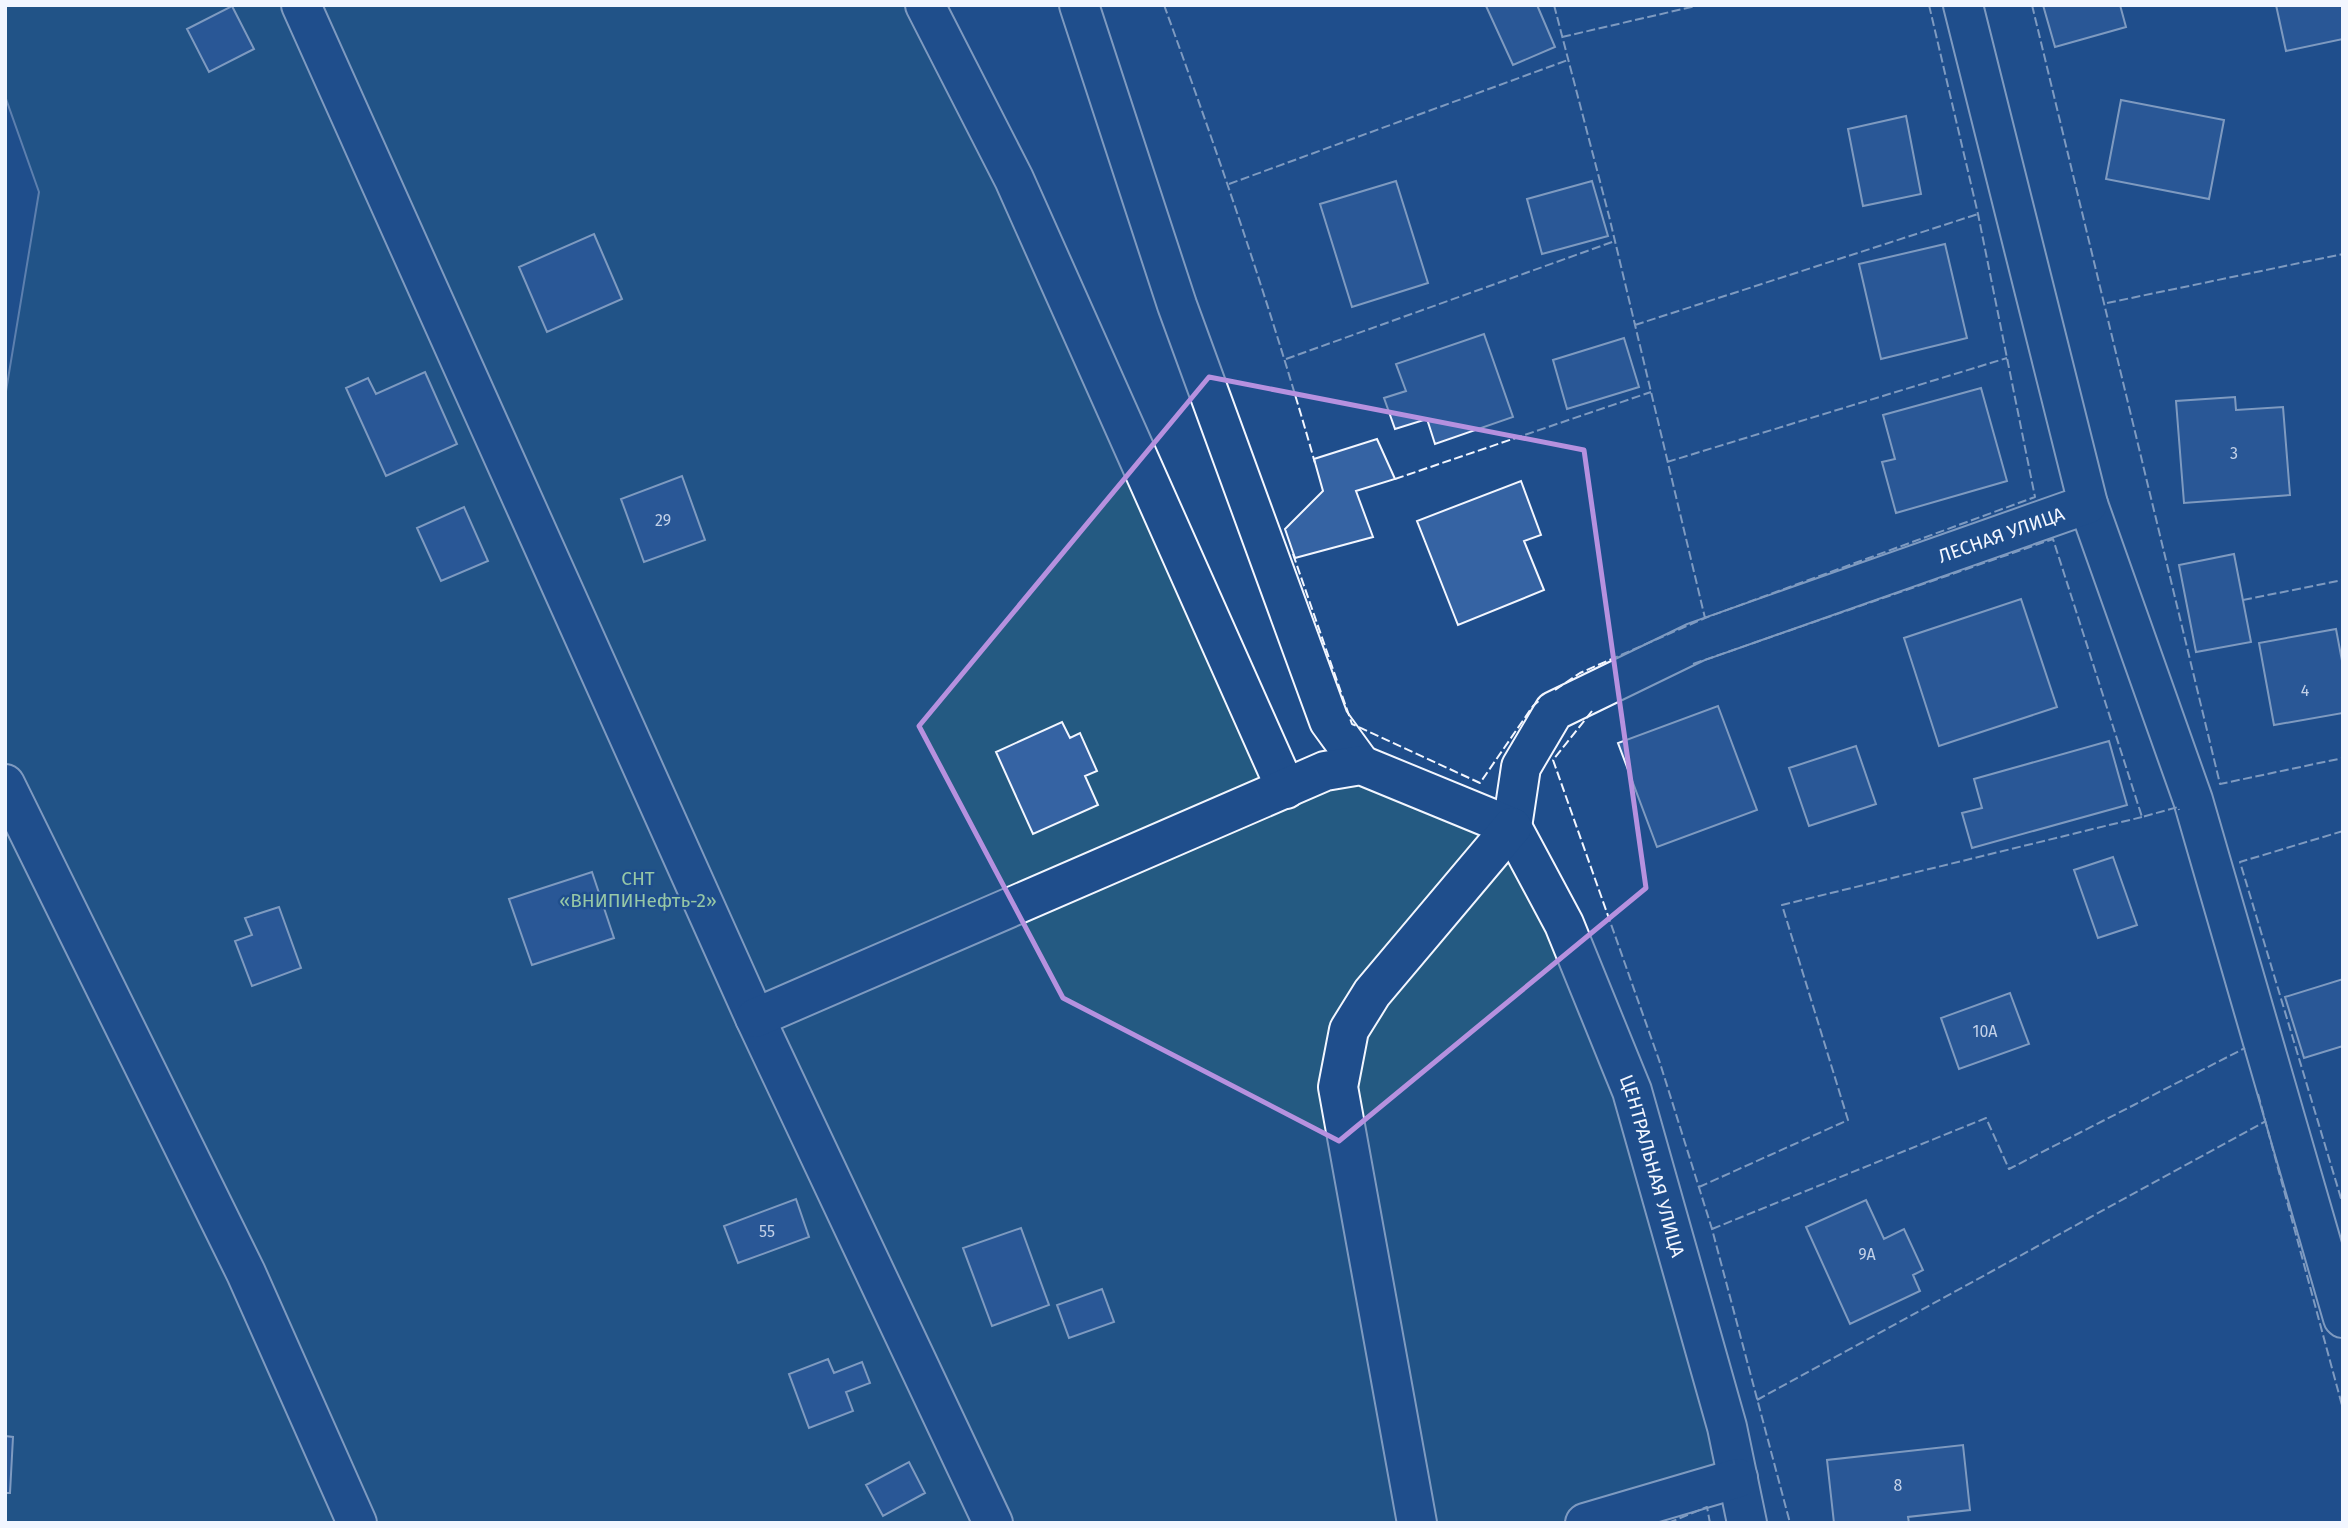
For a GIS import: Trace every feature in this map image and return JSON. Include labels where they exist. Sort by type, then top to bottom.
[{"type":"street","points":[[300,5],[755,1018],[993,1523]]},
{"type":"street","points":[[925,5],[1014,179],[1286,789]]},
{"type":"street","points":[[1079,5],[1177,305],[1329,721],[1361,765],[1511,827],[1372,993],[1349,1030],[1338,1087],[1418,1523]]},
{"type":"street","name":"ЛЕСНАЯ УЛИЦА","points":[[1511,827],[1521,767],[1554,711],[1696,642],[2088,504],[1963,5]]},
{"type":"street","points":[[2088,504],[2193,800],[2343,1318]]},
{"type":"street","points":[[755,1018],[1325,771],[1361,765]]},
{"type":"street","points":[[5,784],[246,1273],[357,1523]]},
{"type":"street","name":"ЦЕНТРАЛЬНАЯ УЛИЦА","points":[[1511,827],[1564,924],[1632,1091],[1727,1427],[1747,1523]]},
{"type":"street","points":[[1585,1523],[1738,1478]]},
{"type":"highlighted area","points":[[1209,377],[1584,450],[1646,888],[1339,1141],[1063,998],[919,726]]},
{"type":"green space","name":"СНТ «ВНИПИНефть-2»","points":[[5,5],[925,5],[1286,788],[1325,771],[1512,827],[1564,924],[1738,1478],[1585,1523],[5,1523],[5,397],[39,192],[5,96]]},
{"type":"building","points":[[1537,5],[1555,47],[1513,65],[1486,6]]},
{"type":"building","points":[[2043,5],[2120,5],[2126,27],[2055,47]]},
{"type":"building","points":[[2276,5],[2343,5],[2343,39],[2286,51]]},
{"type":"building","points":[[232,6],[254,49],[209,72],[187,29]]},
{"type":"building","points":[[2121,100],[2224,120],[2209,199],[2106,179]]},
{"type":"building","points":[[1906,116],[1921,194],[1863,206],[1848,129]]},
{"type":"building","points":[[1396,181],[1428,283],[1352,307],[1320,204]]},
{"type":"building","points":[[1592,181],[1608,236],[1542,254],[1527,199]]},
{"type":"building","points":[[594,234],[622,299],[547,332],[519,267]]},
{"type":"building","points":[[1945,244],[1967,338],[1881,359],[1859,264]]},
{"type":"building","points":[[1484,334],[1513,417],[1435,444],[1427,419],[1395,429],[1384,398],[1406,391],[1396,364]]},
{"type":"building","points":[[1624,338],[1639,387],[1567,409],[1553,360]]},
{"type":"building","points":[[425,372],[457,444],[386,476],[346,388],[368,378],[376,394]]},
{"type":"building","points":[[1981,388],[2007,481],[1896,513],[1882,462],[1895,459],[1883,415]]},
{"type":"building","points":[[2235,397],[2236,410],[2283,407],[2290,495],[2184,503],[2176,401]]},
{"type":"building","points":[[1377,439],[1395,479],[1356,491],[1373,537],[1295,558],[1285,529],[1323,491],[1314,459]]},
{"type":"building","points":[[682,476],[705,540],[644,562],[621,499]]},
{"type":"building","points":[[1521,481],[1541,535],[1524,541],[1544,590],[1458,625],[1417,521]]},
{"type":"building","points":[[464,507],[488,561],[441,581],[417,528]]},
{"type":"building","points":[[2234,554],[2251,642],[2196,652],[2179,565]]},
{"type":"building","points":[[2021,599],[2057,707],[1939,746],[1904,638]]},
{"type":"building","points":[[2336,629],[2343,666],[2343,713],[2274,725],[2259,643]]},
{"type":"building","points":[[1718,706],[1757,810],[1657,847],[1618,743]]},
{"type":"building","points":[[1062,722],[1070,738],[1080,733],[1097,771],[1085,776],[1098,805],[1033,834],[996,752]]},
{"type":"building","points":[[2109,741],[2127,805],[1972,848],[1962,813],[1982,808],[1974,779]]},
{"type":"building","points":[[1856,746],[1876,804],[1809,826],[1789,768]]},
{"type":"building","points":[[2113,857],[2137,925],[2098,938],[2074,870]]},
{"type":"building","points":[[592,872],[614,938],[532,965],[509,899]]},
{"type":"building","points":[[279,907],[301,968],[252,986],[235,941],[252,935],[245,918]]},
{"type":"building","points":[[2343,979],[2343,1046],[2304,1058],[2285,997]]},
{"type":"building","points":[[2010,993],[2029,1044],[1959,1069],[1941,1018]]},
{"type":"building","points":[[796,1199],[809,1237],[738,1263],[724,1226]]},
{"type":"building","points":[[1866,1200],[1884,1239],[1904,1229],[1923,1270],[1913,1275],[1920,1291],[1850,1324],[1806,1227]]},
{"type":"building","points":[[1021,1228],[1049,1305],[992,1326],[963,1248]]},
{"type":"building","points":[[1102,1289],[1114,1322],[1069,1338],[1057,1305]]},
{"type":"building","points":[[828,1359],[834,1373],[862,1362],[870,1383],[846,1392],[853,1411],[809,1428],[789,1374]]},
{"type":"building","points":[[5,1436],[13,1437],[10,1493],[5,1493]]},
{"type":"building","points":[[1963,1445],[1970,1510],[1908,1517],[1909,1523],[1834,1523],[1827,1460]]},
{"type":"building","points":[[909,1462],[925,1493],[883,1516],[866,1485]]},
{"type":"fence","points":[[1164,5],[1244,232],[1315,463]]},
{"type":"fence","points":[[1554,5],[1609,216],[1705,618]]},
{"type":"fence","points":[[1562,37],[1700,5]]},
{"type":"fence","points":[[1555,690],[1580,673],[1705,618],[2035,497],[1978,214],[1929,5]]},
{"type":"fence","points":[[2032,5],[2220,784],[2343,758]]},
{"type":"fence","points":[[1229,184],[1568,60]]},
{"type":"fence","points":[[1635,325],[1978,214]]},
{"type":"fence","points":[[1286,359],[1615,241]]},
{"type":"fence","points":[[2107,303],[2343,254]]},
{"type":"fence","points":[[1667,462],[2007,358]]},
{"type":"fence","points":[[1395,479],[1651,392]]},
{"type":"fence","points":[[1693,664],[2053,539],[2142,817],[2178,807],[2179,810]]},
{"type":"fence","points":[[1293,554],[1352,724],[1480,783],[1533,706],[1540,700]]},
{"type":"fence","points":[[2243,600],[2343,580]]},
{"type":"fence","points":[[1592,711],[1553,760],[1659,1060],[1712,1229],[1790,1523]]},
{"type":"fence","points":[[1699,1187],[1848,1120],[1782,905],[2142,817]]},
{"type":"fence","points":[[2343,831],[2240,862],[2343,1205]]},
{"type":"fence","points":[[1712,1229],[1986,1118],[2009,1169],[2245,1048]]},
{"type":"fence","points":[[2258,1094],[2343,1409]]},
{"type":"fence","points":[[1757,1400],[2266,1121]]},
{"type":"fence","points":[[1668,1523],[1707,1507],[1710,1523]]}]
